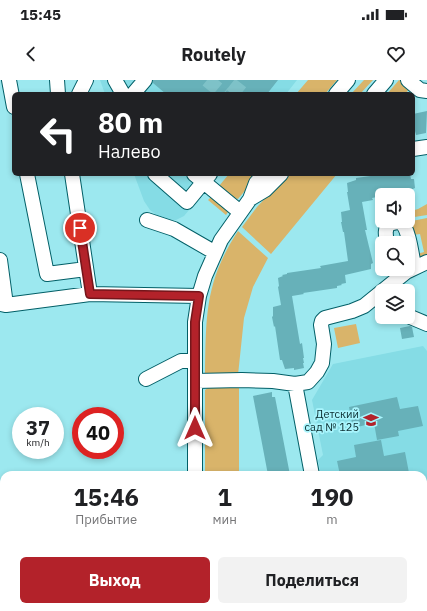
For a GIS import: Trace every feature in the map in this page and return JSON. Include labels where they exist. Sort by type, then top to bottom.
[{"type":"street","points":[[9,80],[12,96]]},
{"type":"street","points":[[58,80],[58,92]]},
{"type":"street","points":[[80,92],[86,80]]},
{"type":"street","points":[[115,80],[122,92]]},
{"type":"street","points":[[135,92],[145,80]]},
{"type":"street","points":[[338,92],[348,80]]},
{"type":"street","points":[[376,92],[386,80]]},
{"type":"street","points":[[408,80],[420,90],[427,90]]},
{"type":"street","points":[[415,149],[427,147]]},
{"type":"street","points":[[27,176],[47,274],[86,269]]},
{"type":"street","points":[[72,176],[90,294]]},
{"type":"street","points":[[157,176],[187,202],[202,177],[240,212]]},
{"type":"street","points":[[195,471],[195,322],[199,296],[214,252],[250,199],[256,183],[262,176]]},
{"type":"street","points":[[250,199],[265,190],[278,176]]},
{"type":"street","points":[[147,220],[174,229],[214,252]]},
{"type":"street","points":[[386,236],[386,228],[389,224],[397,222],[403,224],[409,236]]},
{"type":"street","points":[[195,381],[242,380],[273,381],[295,384],[308,382],[317,372],[322,363],[324,344],[321,325],[322,321],[325,318],[352,311],[364,306],[394,280],[421,264],[415,250]]},
{"type":"street","points":[[0,260],[3,304],[90,294],[199,296]]},
{"type":"street","points":[[415,319],[427,324]]},
{"type":"street","points":[[146,379],[181,361],[195,362]]},
{"type":"street","points":[[295,384],[311,471]]},
{"type":"shaded area","points":[[100,80],[297,80],[288,92],[104,92]]},
{"type":"shaded area","points":[[308,80],[337,80],[327,92],[298,92]]},
{"type":"shaded area","points":[[364,80],[373,80],[362,92],[353,92]]},
{"type":"shaded area","points":[[399,80],[404,82],[410,88],[407,92],[389,92]]},
{"type":"shaded area","points":[[135,176],[217,176],[184,216],[176,220],[168,220],[159,217],[150,210],[144,201]]},
{"type":"shaded area","points":[[227,176],[257,176],[238,199],[233,198],[219,186]]},
{"type":"shaded area","points":[[286,176],[335,176],[271,254],[242,227],[257,207]]},
{"type":"shaded area","points":[[212,196],[227,208],[228,212],[226,215],[208,200]]},
{"type":"shaded area","points":[[427,204],[427,215],[415,217],[415,210]]},
{"type":"shaded area","points":[[427,218],[427,255],[421,257],[417,254],[424,252],[420,234],[413,235],[410,228],[415,228],[415,220]]},
{"type":"shaded area","points":[[238,231],[268,258],[253,287],[244,318],[238,375],[212,376],[205,374],[207,316],[213,283],[227,249]]},
{"type":"shaded area","points":[[356,324],[360,343],[338,348],[334,328]]},
{"type":"shaded area","name":"Детский сад № 125","points":[[423,346],[427,351],[427,471],[320,471],[318,460],[323,455],[312,400],[333,364]]},
{"type":"shaded area","points":[[239,384],[239,471],[205,471],[205,390],[209,387]]},
{"type":"building","points":[[153,80],[278,80],[269,92],[164,92],[153,83]]},
{"type":"building","points":[[427,111],[426,133],[416,135],[415,114]]},
{"type":"building","points":[[370,176],[410,176],[411,179],[414,179],[415,188],[375,188],[375,197],[372,198],[373,200],[362,202],[367,230],[365,230],[373,263],[371,264],[371,269],[345,275],[346,283],[337,286],[337,288],[292,296],[300,344],[302,343],[304,368],[294,370],[294,368],[285,369],[282,360],[280,360],[275,326],[274,327],[272,317],[273,307],[281,305],[278,278],[287,273],[321,268],[320,266],[348,261],[341,222],[341,212],[350,210],[347,183],[356,180],[356,178]]},
{"type":"building","points":[[412,327],[414,337],[402,339],[400,328]]},
{"type":"building","points":[[272,392],[272,397],[275,397],[289,471],[267,471],[253,396]]},
{"type":"building","points":[[397,397],[400,409],[418,406],[423,426],[398,431],[399,436],[377,440],[374,423],[353,428],[349,407]]},
{"type":"building","points":[[381,440],[384,456],[405,452],[409,471],[339,471],[337,461],[356,457],[354,445]]},
{"type":"tunnel","points":[[207,80],[222,92]]},
{"type":"tunnel","points":[[234,92],[243,80]]},
{"type":"place","name":"Детский сад № 125","points":[[371,420]]},
{"type":"route","points":[[80,228],[90,294],[199,296],[195,322],[195,428]]}]
